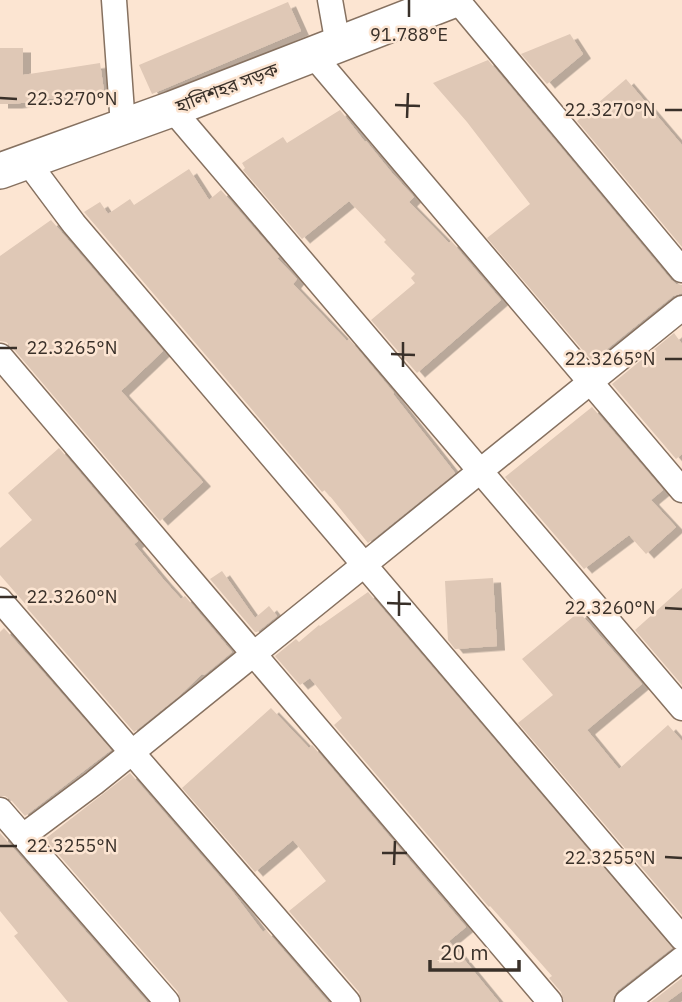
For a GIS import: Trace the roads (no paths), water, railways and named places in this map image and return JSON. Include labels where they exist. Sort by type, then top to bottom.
[{"type":"street","points":[[114,0],[124,127]]},
{"type":"street","points":[[330,0],[325,50],[590,381],[682,490]]},
{"type":"street","points":[[455,0],[682,270]]},
{"type":"street","name":"হালিশহর সড়ক","points":[[13,166],[172,109],[455,0]]},
{"type":"street","points":[[172,109],[682,708]]},
{"type":"street","points":[[13,166],[74,224],[682,939]]},
{"type":"street","points":[[23,836],[94,783],[682,308]]},
{"type":"street","points":[[0,356],[550,1002]]},
{"type":"street","points":[[0,600],[348,1002]]},
{"type":"street","points":[[0,810],[167,1002]]},
{"type":"street","points":[[628,1002],[682,959]]}]
